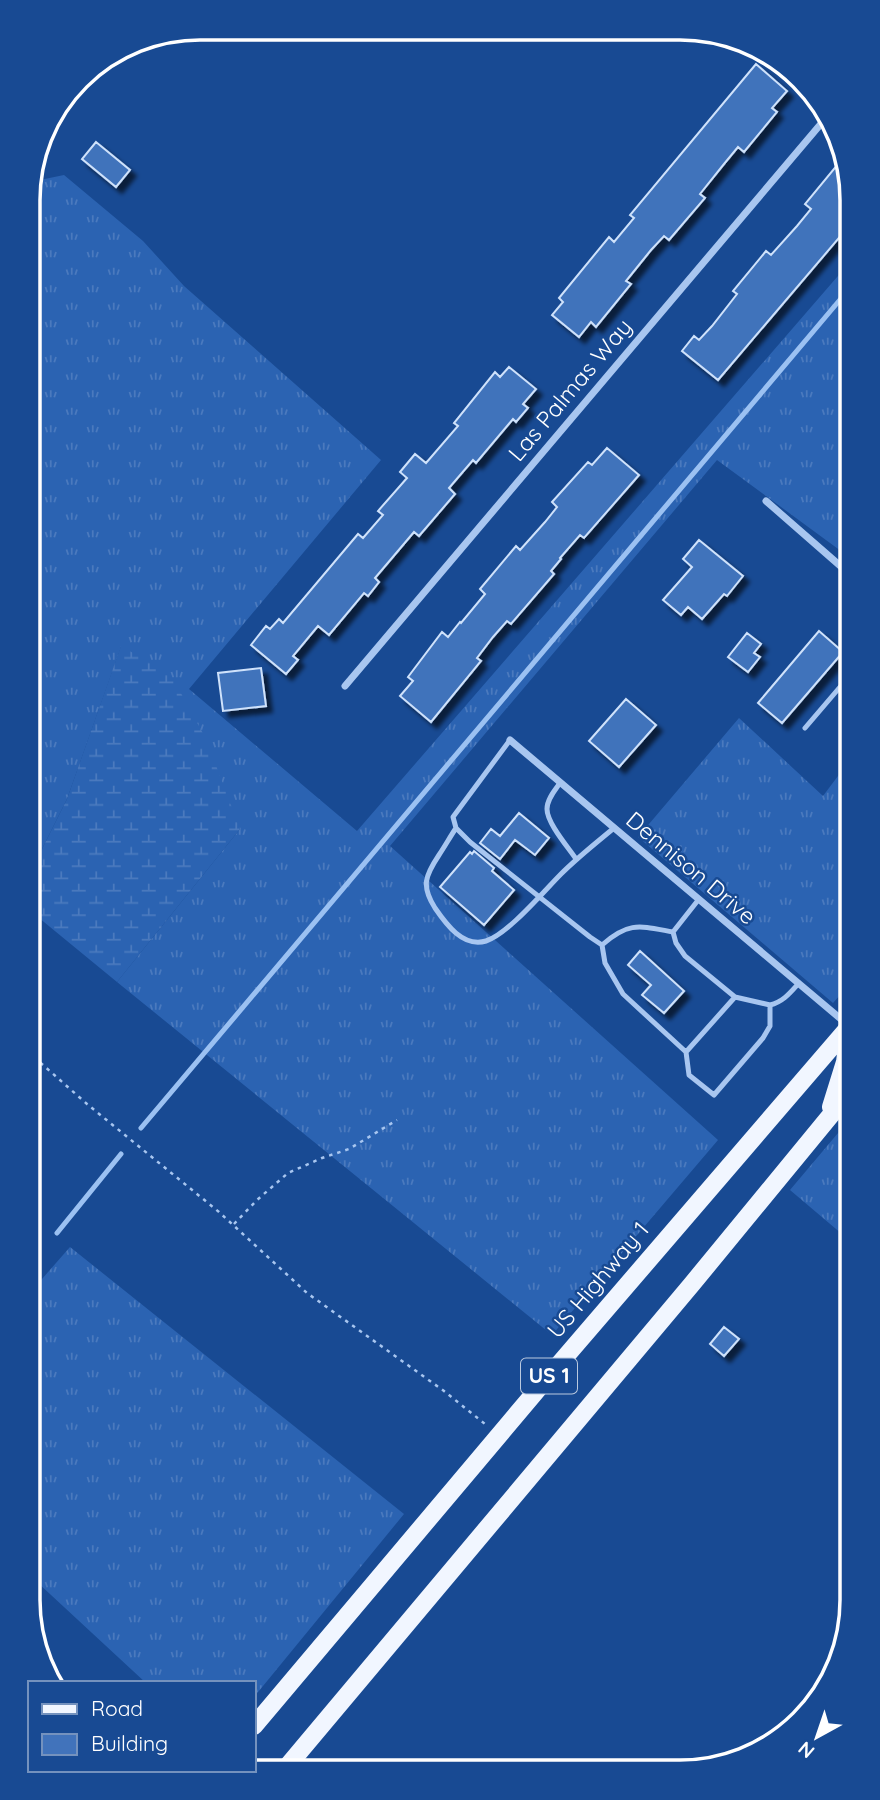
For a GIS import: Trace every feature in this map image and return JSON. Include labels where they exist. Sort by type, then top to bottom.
[{"type":"main road","name":"US Highway 1","points":[[256,1724],[839,1036]]},
{"type":"main road","points":[[828,1117],[839,1080]]},
{"type":"main road","name":"US 1","points":[[293,1760],[675,1305],[839,1104]]},
{"type":"street","name":"Las Palmas Way","points":[[345,686],[820,124]]},
{"type":"street","points":[[766,502],[840,565]]},
{"type":"street","name":"Dennison Drive","points":[[510,740],[839,1018]]},
{"type":"lane","points":[[805,728],[840,687]]},
{"type":"lane","points":[[510,740],[453,817],[456,828],[470,842],[602,945],[605,963],[623,994],[687,1052],[689,1075],[714,1095],[763,1038],[770,1026],[770,1005]]},
{"type":"lane","points":[[560,783],[547,809],[557,831],[576,859]]},
{"type":"lane","points":[[456,828],[429,870],[426,891],[443,920],[457,934],[472,941],[484,942],[502,932],[576,859],[614,828]]},
{"type":"lane","points":[[673,932],[699,899]]},
{"type":"lane","points":[[602,945],[618,932],[630,927],[673,932]]},
{"type":"lane","points":[[673,932],[676,943],[685,956],[735,997],[770,1005],[785,999],[799,983]]},
{"type":"lane","points":[[687,1052],[735,997]]},
{"type":"path","points":[[40,1063],[233,1225],[288,1278],[444,1391],[499,1435]]},
{"type":"path","points":[[233,1225],[288,1173],[349,1149],[397,1120]]},
{"type":"green space","points":[[64,175],[143,241],[184,286],[381,460],[189,689],[357,831],[840,274],[840,550],[717,460],[390,846],[718,1140],[552,1335],[117,982],[240,829],[121,647],[67,799],[41,852],[42,180]]},
{"type":"green space","points":[[121,646],[171,675],[206,739],[240,829],[117,982],[40,919],[41,852],[67,799]]},
{"type":"green space","points":[[739,718],[823,796],[840,774],[839,996],[833,1003],[638,837]]},
{"type":"green space","points":[[839,1131],[839,1232],[790,1190]]},
{"type":"green space","points":[[70,1247],[404,1514],[256,1695],[256,1681],[144,1681],[40,1585],[40,1281]]},
{"type":"building","points":[[756,64],[787,91],[772,108],[777,112],[744,152],[738,147],[700,194],[705,198],[669,240],[664,236],[651,250],[626,281],[631,284],[596,327],[591,322],[579,337],[552,315],[563,302],[559,298],[609,237],[614,242],[634,218],[630,215]]},
{"type":"building","points":[[96,142],[130,170],[116,187],[82,159]]},
{"type":"building","points":[[836,166],[840,237],[718,380],[682,351],[694,336],[699,340],[712,326],[737,294],[733,291],[766,251],[771,255],[797,226],[811,209],[805,204]]},
{"type":"building","points":[[509,367],[536,389],[523,404],[528,408],[516,422],[513,419],[476,463],[473,460],[449,488],[455,494],[419,536],[414,532],[375,578],[379,582],[368,596],[364,593],[329,635],[318,626],[293,656],[298,660],[286,674],[251,645],[266,626],[270,629],[279,619],[283,623],[358,534],[363,538],[383,515],[378,511],[407,478],[400,472],[415,454],[426,463],[458,426],[454,423],[495,372],[500,377]]},
{"type":"building","points":[[607,448],[639,475],[584,538],[580,535],[560,558],[551,571],[554,574],[511,624],[507,621],[493,637],[477,658],[481,661],[431,722],[400,696],[413,681],[408,677],[442,632],[448,637],[485,594],[480,589],[516,546],[520,550],[545,522],[557,507],[552,502],[588,462],[592,465]]},
{"type":"building","points":[[699,540],[743,576],[727,596],[724,594],[702,619],[688,607],[681,615],[663,600],[692,567],[683,559]]},
{"type":"building","points":[[819,631],[840,649],[840,656],[782,723],[758,703]]},
{"type":"building","points":[[747,633],[761,644],[754,653],[760,657],[748,672],[728,657]]},
{"type":"building","points":[[261,668],[266,706],[223,711],[218,673]]},
{"type":"building","points":[[626,699],[656,725],[619,767],[589,741]]},
{"type":"building","points":[[519,813],[549,838],[535,855],[515,840],[500,859],[480,843],[491,829],[500,836]]},
{"type":"building","points":[[474,851],[514,890],[484,925],[440,887],[470,852],[472,854]]},
{"type":"building","points":[[640,951],[684,991],[664,1013],[642,995],[651,985],[628,965]]},
{"type":"building","points":[[724,1327],[739,1339],[724,1356],[710,1344]]},
{"type":"waterway","points":[[141,1128],[840,300]]},
{"type":"waterway","points":[[57,1233],[121,1154]]}]
